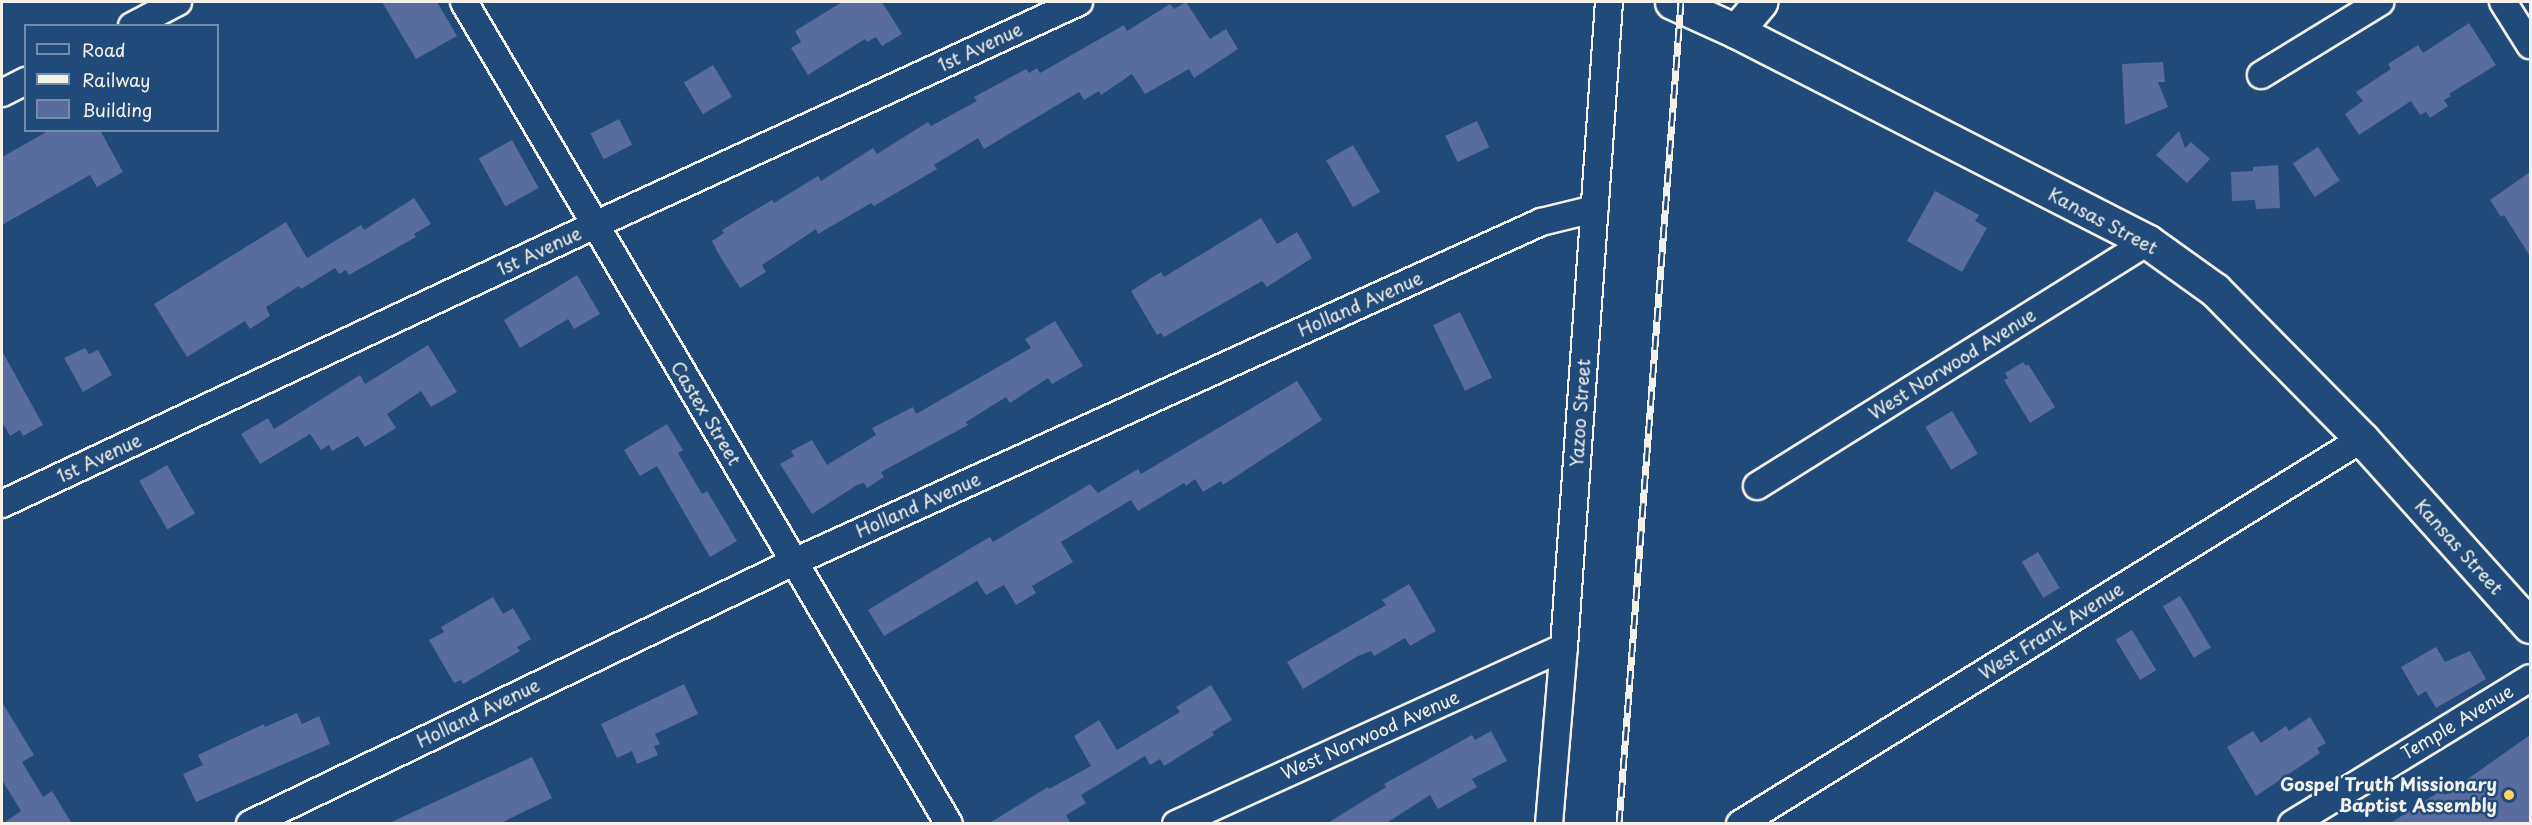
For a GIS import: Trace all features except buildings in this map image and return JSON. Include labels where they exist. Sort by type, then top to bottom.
[{"type":"street","points":[[136,24],[178,2]]},
{"type":"street","name":"Castex Street","points":[[464,2],[949,824]]},
{"type":"street","name":"1st Avenue","points":[[2,504],[595,225],[1078,2]]},
{"type":"street","name":"Yazoo Street","points":[[1549,824],[1564,647],[1609,2]]},
{"type":"street","name":"Kansas Street","points":[[1672,2],[1736,31],[2148,242],[2215,290],[2362,439],[2530,626]]},
{"type":"street","points":[[1736,31],[1760,2]]},
{"type":"street","points":[[2261,75],[2380,2]]},
{"type":"street","points":[[2503,2],[2530,45]]},
{"type":"street","points":[[2,93],[24,82]]},
{"type":"street","name":"Holland Avenue","points":[[250,824],[794,562],[1541,222],[1594,209]]},
{"type":"street","name":"West Norwood Avenue","points":[[1757,486],[2148,242]]},
{"type":"street","name":"West Frank Avenue","points":[[1740,824],[2362,439]]},
{"type":"street","name":"West Norwood Avenue","points":[[1176,824],[1564,647]]},
{"type":"street","name":"Temple Avenue","points":[[2292,824],[2530,678]]},
{"type":"railway","points":[[1619,824],[1681,2]]},
{"type":"place","name":"Gospel Truth Missionary Baptist Assembly","points":[[2509,795]]}]
